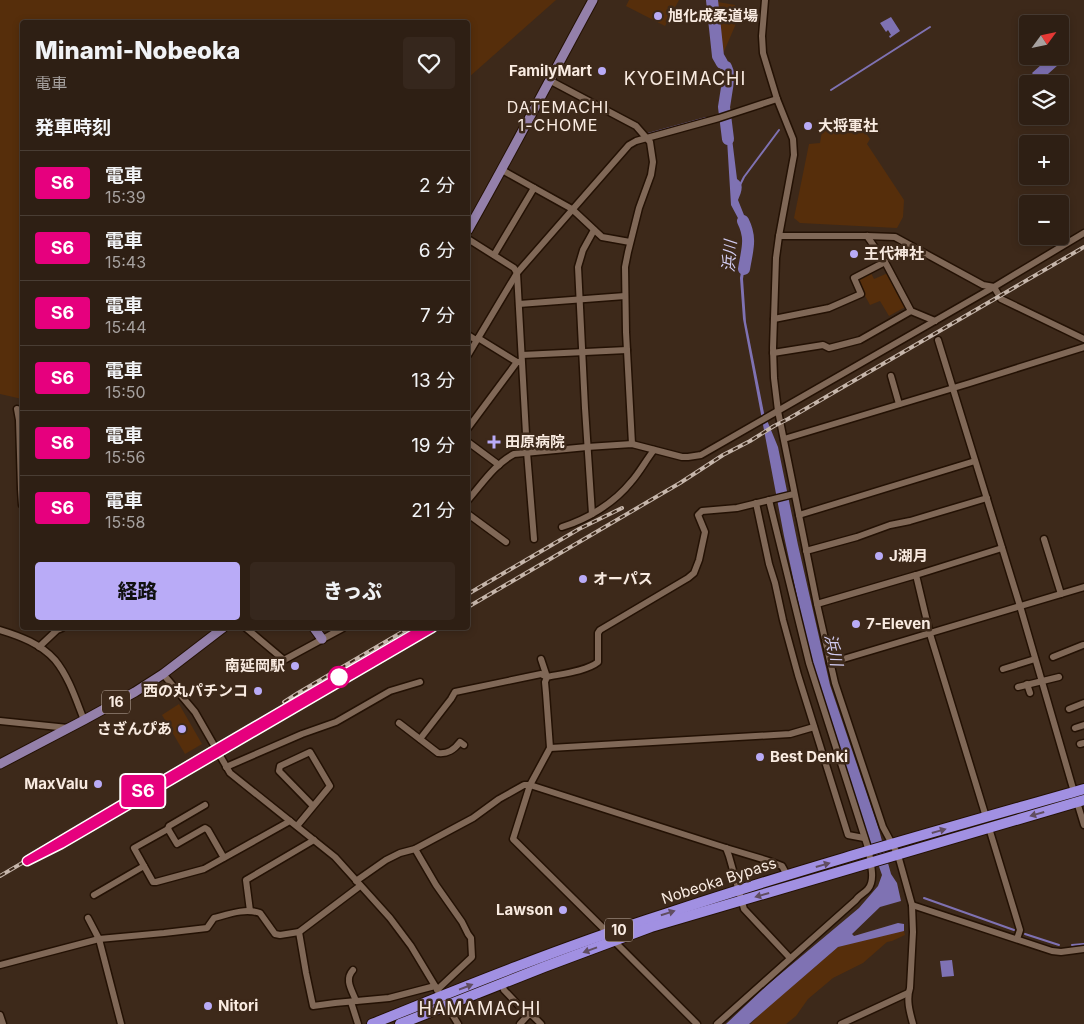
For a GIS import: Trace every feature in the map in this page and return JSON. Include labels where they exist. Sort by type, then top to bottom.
[{"type":"highway","name":"Nobeoka Bypass","points":[[741,900],[788,875],[986,817],[1080,796]]},
{"type":"highway","name":"Nobeoka Bypass","points":[[400,1024],[440,994],[502,983],[664,914],[741,900],[873,863],[990,828],[1080,796]]},
{"type":"highway","name":"Nobeoka Bypass","points":[[372,1024],[440,994],[611,937]]},
{"type":"main road","points":[[470,226],[593,0]]},
{"type":"main road","name":"16","points":[[0,764],[135,692],[163,674],[217,630]]},
{"type":"main road","points":[[316,630],[322,638]]},
{"type":"street","points":[[766,0],[762,36],[763,53],[793,140],[794,155],[776,258],[773,353],[774,413],[784,439],[792,494],[835,683],[888,845],[912,905],[913,932],[910,988],[908,993],[913,1024]]},
{"type":"street","points":[[549,80],[636,126],[650,142],[653,162],[651,175],[639,208],[625,267],[632,444]]},
{"type":"street","points":[[470,351],[517,273],[629,145],[636,141],[734,114],[778,99]]},
{"type":"street","points":[[502,170],[572,209],[602,237],[630,242]]},
{"type":"street","points":[[494,255],[534,188]]},
{"type":"street","points":[[592,514],[578,267],[583,250],[594,230]]},
{"type":"street","points":[[470,498],[506,458],[514,454],[632,444],[682,457],[701,455],[994,287],[1084,233]]},
{"type":"street","points":[[779,236],[895,237],[983,285],[994,287],[1001,299],[1084,339]]},
{"type":"street","points":[[867,236],[885,262],[911,311],[935,321]]},
{"type":"street","points":[[470,240],[514,268],[517,273],[520,360],[534,540]]},
{"type":"street","points":[[774,319],[829,308],[861,294],[854,278],[885,262]]},
{"type":"street","points":[[519,304],[625,296]]},
{"type":"street","points":[[773,353],[823,345],[829,348],[860,340],[911,311]]},
{"type":"street","points":[[470,336],[520,360],[582,352],[627,350]]},
{"type":"street","points":[[938,340],[1041,680],[1080,796],[1084,824]]},
{"type":"street","points":[[784,439],[1084,347]]},
{"type":"street","points":[[470,425],[520,360]]},
{"type":"street","points":[[891,376],[899,404]]},
{"type":"street","points":[[17,409],[20,454]]},
{"type":"street","points":[[470,443],[499,465]]},
{"type":"street","points":[[562,527],[592,514],[607,504],[632,481],[654,450]]},
{"type":"street","points":[[798,515],[976,461]]},
{"type":"street","points":[[420,739],[455,692],[541,674],[546,677],[596,664],[598,662],[598,634],[600,630],[694,573],[705,532],[698,515],[702,511],[737,508],[792,494]]},
{"type":"street","points":[[806,551],[986,498]]},
{"type":"street","points":[[717,1024],[856,900],[868,889],[872,882],[873,863],[870,851],[864,838],[809,663],[771,500]]},
{"type":"street","points":[[756,503],[783,620],[798,675],[848,835],[864,838]]},
{"type":"street","points":[[470,515],[506,542]]},
{"type":"street","points":[[1044,539],[1061,594]]},
{"type":"street","points":[[817,604],[1002,548]]},
{"type":"street","points":[[916,575],[930,634],[986,817]]},
{"type":"street","points":[[830,663],[1084,587]]},
{"type":"street","points":[[0,630],[27,640],[55,660],[64,673],[84,720]]},
{"type":"street","points":[[39,647],[56,630]]},
{"type":"street","points":[[248,630],[284,660],[339,630]]},
{"type":"street","points":[[1053,657],[1083,645]]},
{"type":"street","points":[[541,659],[546,677],[550,748],[530,785],[514,839],[696,1024]]},
{"type":"street","points":[[1003,669],[1035,659]]},
{"type":"street","points":[[163,674],[195,712],[230,773],[335,857],[390,918],[411,946],[458,1024]]},
{"type":"street","points":[[1018,687],[1059,677]]},
{"type":"street","points":[[226,767],[302,734],[336,722],[390,692],[420,682]]},
{"type":"street","points":[[1028,684],[1030,693]]},
{"type":"street","points":[[1069,708],[1084,704]]},
{"type":"street","points":[[0,721],[68,728]]},
{"type":"street","points":[[399,723],[438,753],[450,751],[460,742],[464,745]]},
{"type":"street","points":[[1075,728],[1084,725]]},
{"type":"street","points":[[550,748],[790,734],[814,727]]},
{"type":"street","points":[[297,826],[330,786],[310,752],[280,766],[279,771],[313,806]]},
{"type":"street","points":[[0,965],[99,939],[164,934],[208,928],[214,918],[242,911],[260,913],[275,934],[299,932],[386,860],[400,853],[415,849],[473,818],[524,785],[530,785],[782,866],[788,875]]},
{"type":"street","points":[[206,805],[134,848],[153,882],[204,869],[290,821]]},
{"type":"street","points":[[168,829],[177,844],[204,828],[208,830],[224,858]]},
{"type":"street","points":[[990,828],[1020,930],[1017,939]]},
{"type":"street","points":[[250,911],[246,880],[314,840]]},
{"type":"street","points":[[726,848],[741,900],[790,958]]},
{"type":"street","points":[[299,932],[313,1006],[440,994],[472,957],[470,938],[462,922],[436,885],[415,849]]},
{"type":"street","points":[[94,895],[144,866]]},
{"type":"street","points":[[912,905],[1052,950],[1060,952],[1084,949]]},
{"type":"street","points":[[88,918],[99,939],[121,1024]]},
{"type":"street","points":[[353,970],[349,975],[348,981],[358,1024]]},
{"type":"street","points":[[502,983],[504,990],[528,1015],[530,1013],[542,1024]]},
{"type":"street","points":[[841,1024],[908,993]]},
{"type":"street","points":[[0,1015],[3,1024]]},
{"type":"street","points":[[520,1024],[528,1015]]},
{"type":"shaded area","points":[[0,0],[556,0],[470,76],[470,20],[20,20],[20,399],[0,394]]},
{"type":"shaded area","name":"旭化成柔道場","points":[[629,0],[679,0],[665,26],[626,6]]},
{"type":"shaded area","points":[[706,0],[718,0],[718,2],[735,5],[738,19],[719,63],[713,59]]},
{"type":"shaded area","points":[[891,17],[900,31],[890,38],[889,36],[891,35],[888,30],[886,32],[880,23]]},
{"type":"shaded area","points":[[726,65],[731,71],[730,109],[719,109],[722,83],[725,81],[723,70]]},
{"type":"shaded area","points":[[1041,65],[1058,65],[1047,75],[1034,75],[1032,73]]},
{"type":"shaded area","points":[[843,117],[853,122],[856,119],[870,139],[867,144],[904,200],[903,217],[897,228],[800,223],[794,218],[809,144],[820,143],[822,131]]},
{"type":"shaded area","points":[[730,122],[737,179],[742,186],[738,200],[750,230],[743,279],[746,322],[764,413],[778,447],[830,685],[879,830],[891,874],[897,883],[901,901],[880,907],[852,934],[854,936],[898,923],[904,924],[904,931],[838,947],[749,1024],[726,1024],[766,986],[859,908],[878,886],[882,875],[847,776],[813,670],[784,536],[743,319],[740,278],[747,235],[731,205],[726,123]]},
{"type":"shaded area","points":[[870,271],[874,279],[888,273],[907,306],[889,316],[880,301],[870,305],[856,279]]},
{"type":"shaded area","name":"さざんぴあ","points":[[179,704],[202,744],[185,754],[162,715]]},
{"type":"shaded area","points":[[904,931],[905,935],[887,942],[863,963],[833,978],[808,999],[796,1016],[786,1024],[751,1024],[766,1008],[838,947]]},
{"type":"shaded area","points":[[952,960],[954,976],[942,977],[940,961]]},
{"type":"waterway","name":"浜川","points":[[712,0],[718,56],[722,63]]},
{"type":"waterway","points":[[831,90],[930,27]]},
{"type":"waterway","name":"浜川","points":[[726,67],[729,75],[724,107],[728,139]]},
{"type":"waterway","name":"浜川","points":[[720,114],[725,112]]},
{"type":"waterway","points":[[648,134],[706,118]]},
{"type":"waterway","points":[[740,185],[779,130]]},
{"type":"waterway","name":"浜川","points":[[743,221],[748,239],[744,269]]},
{"type":"waterway","points":[[924,898],[1014,930]]},
{"type":"waterway","points":[[1025,934],[1059,945]]},
{"type":"waterway","points":[[1072,945],[1084,944]]},
{"type":"railway","points":[[470,606],[680,483],[723,455],[1084,247]]},
{"type":"railway","points":[[470,593],[579,529],[622,508]]},
{"type":"railway","points":[[284,702],[406,630]]},
{"type":"railway","points":[[0,876],[421,630]]},
{"type":"train","name":"S6","points":[[421,630],[27,861],[61,844],[429,630]]},
{"type":"place","name":"旭化成柔道場","points":[[658,16]]},
{"type":"place","name":"FamilyMart","points":[[602,71]]},
{"type":"place","name":"大将軍社","points":[[808,126]]},
{"type":"place","name":"王代神社","points":[[854,254]]},
{"type":"place","name":"田原病院","points":[[494,442]]},
{"type":"place","name":"J湖月","points":[[879,556]]},
{"type":"place","name":"オーパス","points":[[583,579]]},
{"type":"place","name":"7-Eleven","points":[[856,624]]},
{"type":"place","name":"南延岡駅","points":[[295,666]]},
{"type":"place","name":"西の丸パチンコ","points":[[258,691]]},
{"type":"place","name":"さざんぴあ","points":[[182,729]]},
{"type":"place","name":"Best Denki","points":[[760,757]]},
{"type":"place","name":"MaxValu","points":[[98,784]]},
{"type":"place","name":"Lawson","points":[[563,910]]},
{"type":"place","name":"Nitori","points":[[208,1006]]},
{"type":"district","name":"KYOEIMACHI","points":[[685,79]]},
{"type":"district","name":"DATEMACHI 1-CHOME","points":[[558,116]]},
{"type":"district","name":"HAMAMACHI","points":[[480,1009]]}]
